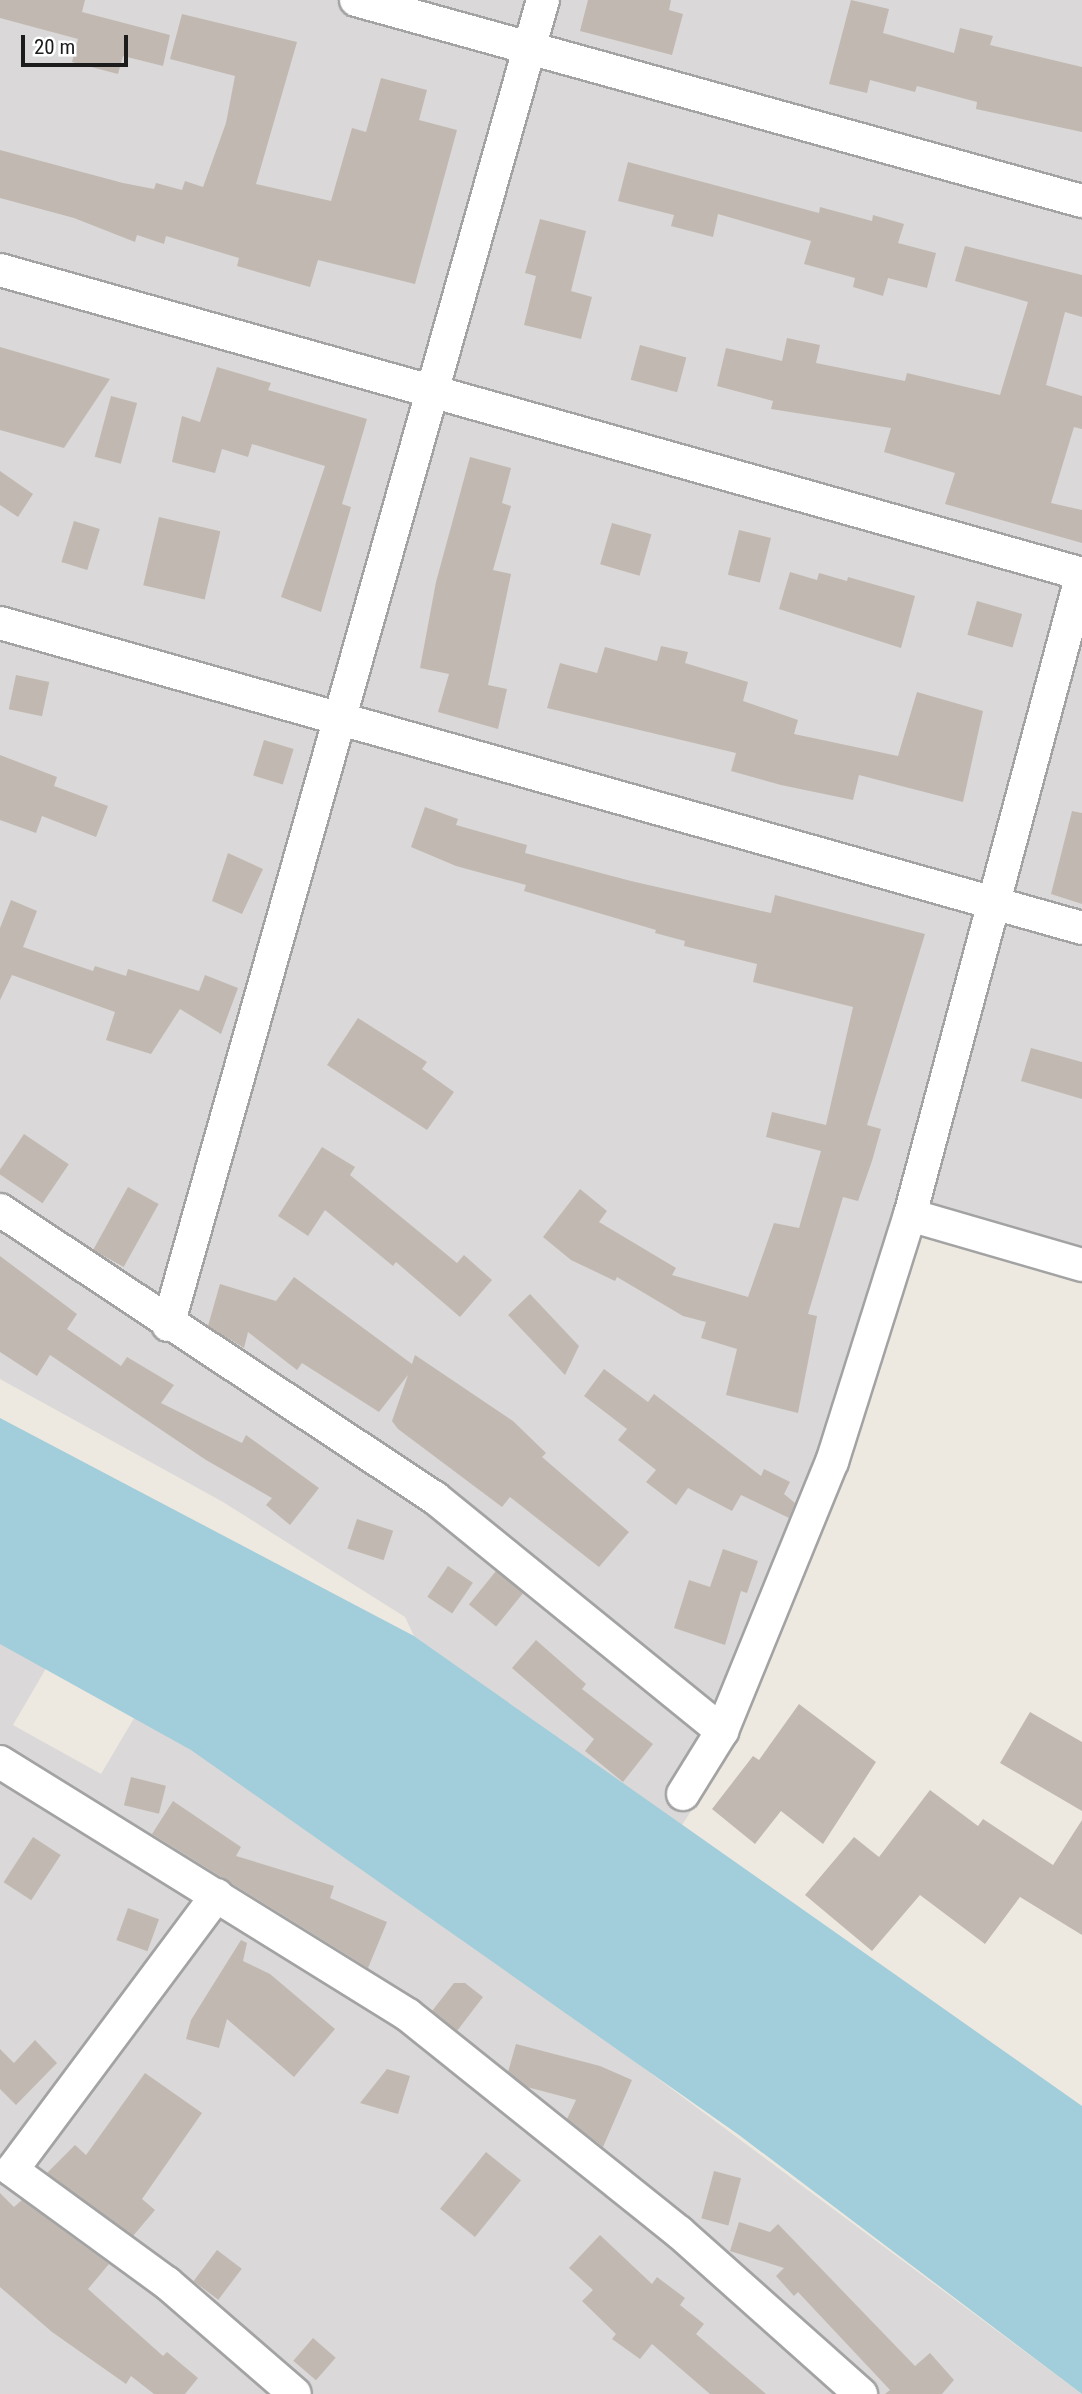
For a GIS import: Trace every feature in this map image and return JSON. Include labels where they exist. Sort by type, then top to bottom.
[{"type":"street","points":[[356,0],[1082,201]]},
{"type":"street","points":[[168,1325],[542,0]]},
{"type":"street","points":[[0,270],[1082,574],[910,1215],[832,1462],[722,1731],[683,1794]]},
{"type":"street","points":[[0,623],[1082,928]]},
{"type":"street","points":[[0,1210],[168,1325],[435,1498],[722,1731]]},
{"type":"street","points":[[910,1215],[1082,1265]]},
{"type":"street","points":[[0,1762],[408,2015],[680,2232],[860,2394]]},
{"type":"street","points":[[217,1895],[6,2173],[167,2283],[295,2394]]},
{"type":"shaded area","points":[[0,0],[1082,0],[1082,1279],[919,1232],[844,1480],[727,1756],[682,1825],[414,1636],[405,1617],[223,1502],[0,1379]]},
{"type":"shaded area","points":[[0,1613],[59,1646],[13,1725],[101,1774],[146,1698],[1082,2394],[0,2394]]},
{"type":"water","points":[[0,1418],[414,1636],[1082,2106],[1082,2394],[739,2135],[191,1750],[0,1644]]},
{"type":"building","points":[[0,0],[85,0],[82,12],[170,35],[163,66],[123,56],[118,74],[72,62],[78,39],[0,18]]},
{"type":"building","points":[[588,0],[671,0],[669,10],[683,14],[672,55],[580,31]]},
{"type":"building","points":[[851,0],[889,9],[883,33],[954,53],[960,28],[993,36],[990,45],[1082,67],[1082,132],[976,109],[977,102],[917,86],[915,92],[870,80],[867,93],[829,84]]},
{"type":"building","points":[[182,14],[297,42],[256,184],[331,201],[352,128],[366,132],[381,78],[427,90],[419,120],[457,130],[415,284],[318,260],[310,287],[237,266],[239,258],[166,236],[164,244],[137,235],[135,242],[74,218],[0,198],[0,150],[154,189],[156,183],[182,190],[185,181],[203,187],[226,123],[235,76],[170,59]]},
{"type":"building","points":[[628,162],[819,213],[820,207],[872,221],[873,215],[904,224],[898,243],[936,253],[927,288],[888,278],[883,296],[853,287],[855,278],[804,264],[811,241],[718,214],[713,237],[671,226],[674,215],[618,201]]},
{"type":"building","points":[[540,219],[586,231],[571,291],[592,297],[581,339],[524,325],[536,276],[525,273]]},
{"type":"building","points":[[965,246],[1082,275],[1082,317],[1065,312],[1046,385],[1082,396],[1082,429],[1074,427],[1051,503],[1082,510],[1082,543],[945,504],[955,473],[884,452],[891,428],[771,409],[773,401],[717,386],[726,348],[782,361],[787,338],[820,345],[816,363],[905,381],[907,373],[1000,395],[1028,302],[955,281]]},
{"type":"building","points":[[640,345],[686,357],[677,392],[631,380]]},
{"type":"building","points":[[0,347],[110,379],[64,448],[0,430]]},
{"type":"building","points":[[217,367],[271,383],[268,390],[367,419],[342,504],[351,507],[321,612],[281,597],[325,466],[252,444],[248,457],[222,449],[215,473],[172,462],[182,416],[200,422]]},
{"type":"building","points":[[111,396],[137,403],[121,464],[95,457]]},
{"type":"building","points":[[470,457],[511,468],[502,503],[511,506],[493,570],[511,574],[488,685],[507,689],[498,729],[438,712],[449,674],[420,668],[436,582]]},
{"type":"building","points":[[0,471],[33,494],[18,517],[0,505]]},
{"type":"building","points":[[159,517],[220,531],[205,599],[143,585]]},
{"type":"building","points":[[74,521],[100,529],[87,570],[61,562]]},
{"type":"building","points":[[612,523],[651,534],[640,576],[600,564]]},
{"type":"building","points":[[739,530],[771,538],[760,583],[728,575]]},
{"type":"building","points":[[790,572],[817,580],[819,573],[847,581],[848,577],[915,596],[901,648],[779,609]]},
{"type":"building","points":[[977,601],[1022,614],[1013,648],[967,635]]},
{"type":"building","points":[[661,646],[688,652],[685,663],[748,682],[743,701],[798,720],[794,734],[898,756],[917,692],[983,711],[963,802],[859,775],[853,800],[781,785],[731,771],[736,753],[547,708],[560,663],[597,673],[605,647],[657,661]]},
{"type":"building","points":[[16,675],[49,682],[42,716],[9,709]]},
{"type":"building","points":[[264,740],[294,749],[283,784],[253,775]]},
{"type":"building","points":[[0,755],[57,777],[54,786],[108,806],[96,837],[42,816],[36,833],[0,820]]},
{"type":"building","points":[[425,807],[458,819],[456,825],[527,845],[525,853],[631,881],[771,913],[775,895],[925,934],[867,1125],[881,1129],[872,1161],[858,1201],[843,1197],[808,1314],[817,1316],[798,1413],[726,1395],[737,1349],[701,1338],[706,1322],[683,1316],[617,1277],[615,1281],[571,1260],[543,1237],[580,1189],[607,1211],[599,1222],[676,1268],[672,1275],[748,1297],[774,1223],[799,1228],[821,1151],[766,1137],[772,1112],[826,1125],[853,1007],[753,982],[757,964],[684,946],[685,941],[655,933],[656,930],[524,891],[526,885],[456,866],[411,847]]},
{"type":"building","points":[[1072,811],[1082,813],[1082,904],[1051,894]]},
{"type":"building","points":[[228,853],[263,869],[242,914],[212,901]]},
{"type":"building","points":[[11,900],[37,911],[23,947],[93,971],[95,966],[126,976],[128,969],[199,991],[205,975],[238,988],[221,1034],[180,1009],[151,1054],[106,1040],[115,1012],[12,975],[0,1000],[0,928]]},
{"type":"building","points":[[358,1018],[427,1062],[422,1069],[454,1092],[427,1130],[327,1065]]},
{"type":"building","points":[[1031,1048],[1082,1062],[1082,1099],[1021,1081]]},
{"type":"building","points":[[24,1134],[69,1164],[42,1203],[0,1175],[0,1170]]},
{"type":"building","points":[[322,1147],[355,1167],[350,1175],[457,1263],[464,1255],[492,1280],[460,1317],[396,1262],[393,1266],[325,1210],[308,1236],[278,1216]]},
{"type":"building","points":[[128,1187],[159,1204],[124,1267],[93,1250]]},
{"type":"building","points":[[0,1256],[77,1314],[67,1329],[121,1366],[127,1357],[174,1385],[161,1403],[242,1443],[246,1435],[319,1488],[290,1525],[266,1505],[272,1498],[206,1460],[50,1355],[37,1376],[0,1352]]},
{"type":"building","points":[[294,1277],[412,1364],[415,1355],[513,1421],[546,1453],[542,1457],[629,1532],[599,1567],[510,1497],[502,1507],[398,1429],[392,1421],[408,1375],[379,1412],[302,1363],[297,1370],[248,1332],[244,1348],[208,1326],[220,1284],[276,1301]]},
{"type":"building","points":[[530,1294],[579,1346],[565,1375],[508,1315]]},
{"type":"building","points":[[604,1369],[648,1402],[654,1394],[761,1476],[764,1469],[790,1482],[784,1494],[795,1503],[789,1518],[741,1495],[732,1511],[688,1488],[676,1505],[646,1482],[656,1470],[618,1440],[627,1429],[584,1396]]},
{"type":"building","points":[[357,1519],[393,1531],[384,1560],[347,1548]]},
{"type":"building","points":[[723,1549],[758,1561],[747,1593],[741,1591],[725,1645],[674,1628],[689,1580],[710,1587]]},
{"type":"building","points":[[448,1566],[473,1583],[452,1613],[427,1597]]},
{"type":"building","points":[[496,1571],[523,1593],[496,1626],[469,1604]]},
{"type":"building","points":[[536,1640],[586,1684],[582,1689],[653,1744],[623,1782],[585,1751],[594,1739],[512,1668]]},
{"type":"building","points":[[799,1704],[876,1762],[823,1844],[781,1811],[755,1844],[712,1809],[753,1756],[759,1760]]},
{"type":"building","points":[[1030,1712],[1082,1742],[1082,1811],[1000,1763]]},
{"type":"building","points":[[131,1777],[166,1786],[159,1814],[124,1805]]},
{"type":"building","points":[[930,1790],[978,1826],[983,1819],[1053,1865],[1082,1820],[1082,1935],[1020,1897],[985,1944],[920,1895],[872,1951],[805,1895],[854,1837],[879,1857]]},
{"type":"building","points":[[173,1801],[241,1847],[236,1856],[334,1886],[330,1898],[387,1922],[368,1968],[152,1834]]},
{"type":"building","points":[[33,1837],[61,1855],[31,1900],[4,1882]]},
{"type":"building","points":[[128,1908],[159,1919],[147,1951],[116,1940]]},
{"type":"building","points":[[241,1940],[247,1943],[243,1961],[270,1974],[335,2029],[294,2077],[227,2019],[219,2048],[186,2039],[191,2020]]},
{"type":"building","points":[[454,1983],[465,1983],[483,1997],[457,2031],[432,2011]]},
{"type":"building","points":[[35,2040],[57,2063],[16,2105],[0,2089],[0,2049],[14,2063]]},
{"type":"building","points":[[516,2044],[600,2066],[632,2080],[603,2147],[567,2119],[576,2100],[527,2087],[508,2072]]},
{"type":"building","points":[[387,2069],[410,2076],[398,2114],[360,2103]]},
{"type":"building","points":[[145,2073],[202,2113],[142,2199],[155,2210],[133,2236],[47,2173],[75,2145],[86,2155]]},
{"type":"building","points":[[486,2152],[521,2180],[475,2237],[440,2209]]},
{"type":"building","points":[[714,2171],[741,2178],[728,2226],[701,2218]]},
{"type":"building","points":[[0,2193],[14,2207],[22,2200],[109,2264],[88,2289],[163,2356],[167,2352],[198,2378],[185,2394],[154,2394],[131,2376],[126,2384],[52,2332],[0,2287]]},
{"type":"building","points":[[739,2222],[770,2232],[778,2224],[915,2366],[930,2353],[954,2380],[942,2394],[885,2394],[890,2390],[798,2292],[794,2296],[776,2276],[784,2268],[730,2251]]},
{"type":"building","points":[[600,2235],[652,2284],[657,2277],[685,2298],[680,2305],[704,2324],[696,2334],[766,2394],[710,2394],[652,2344],[640,2359],[612,2339],[616,2334],[582,2301],[593,2290],[569,2268]]},
{"type":"building","points":[[217,2250],[242,2269],[218,2300],[194,2281]]},
{"type":"building","points":[[313,2338],[336,2358],[316,2380],[293,2361]]}]
